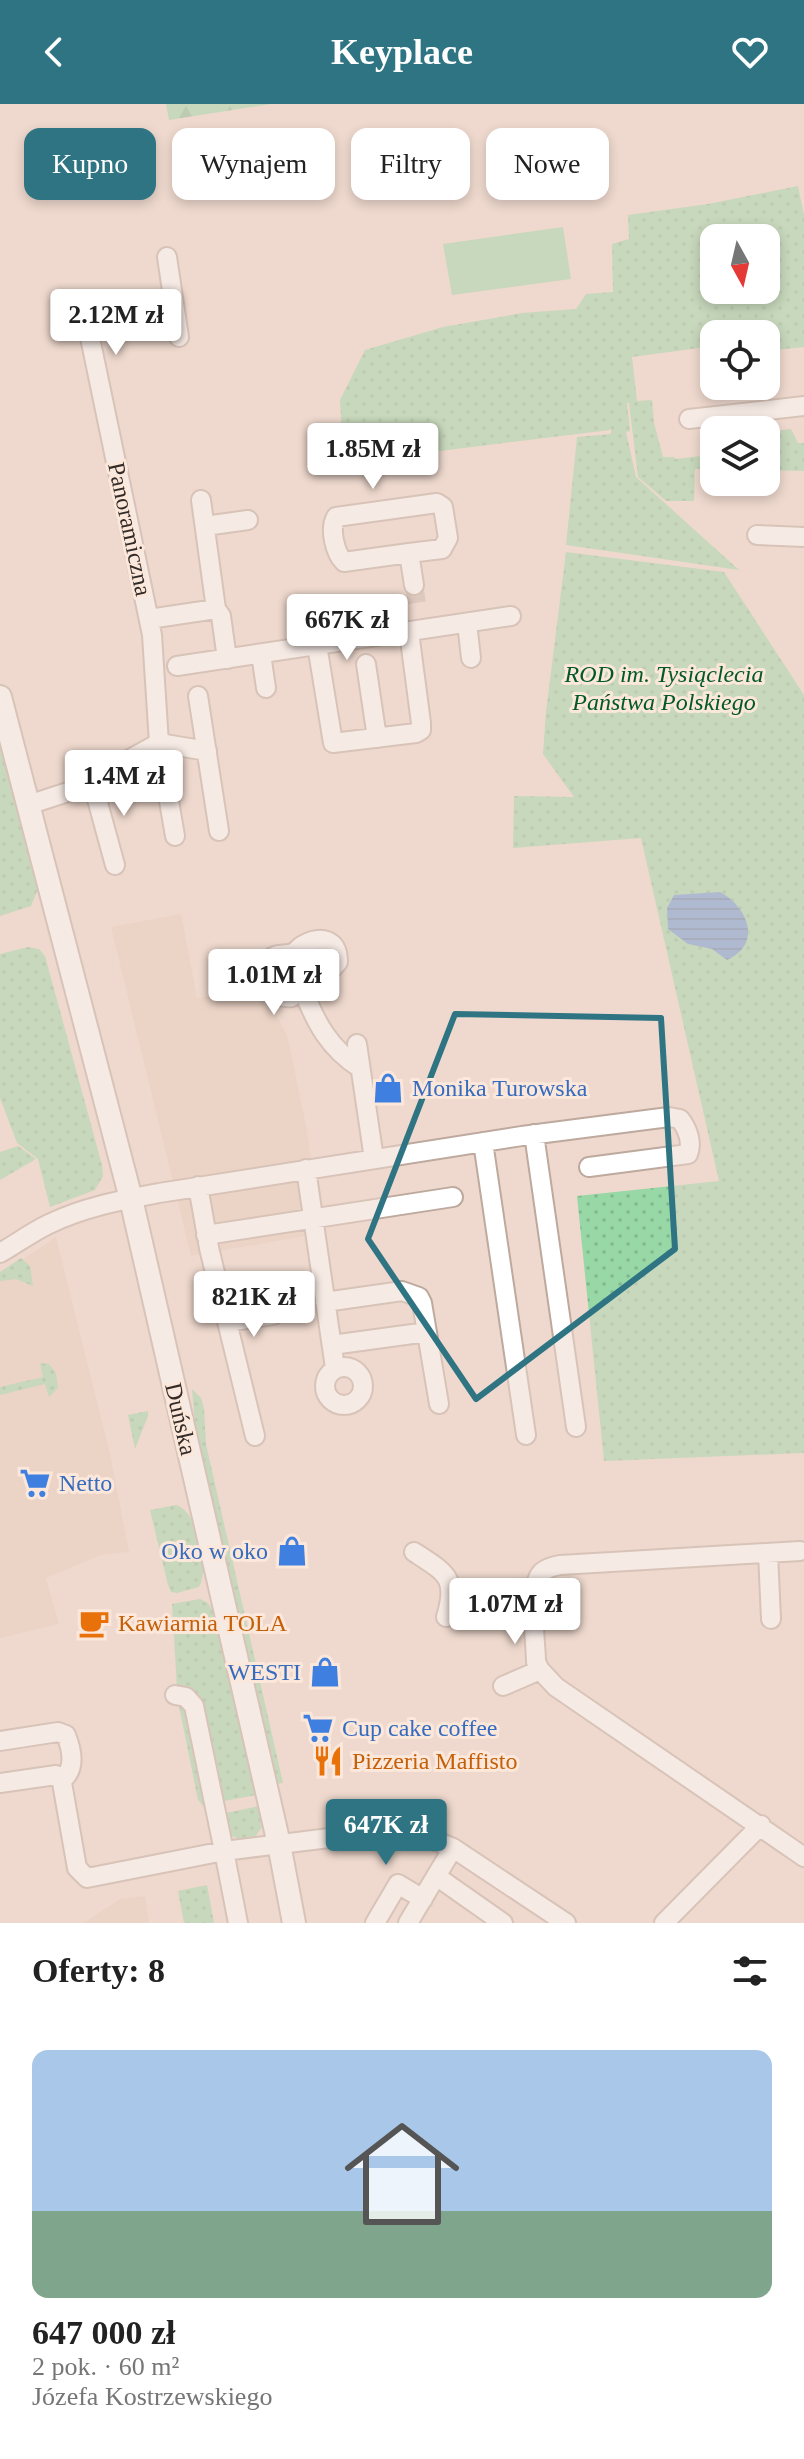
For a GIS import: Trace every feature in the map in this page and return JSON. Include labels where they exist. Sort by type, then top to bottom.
[{"type":"street","points":[[167,257],[179,337]]},
{"type":"street","name":"Panoramiczna","points":[[174,311],[88,328],[149,619],[154,651],[159,743],[175,836]]},
{"type":"street","points":[[689,419],[804,406]]},
{"type":"street","points":[[201,500],[216,609],[221,616],[227,659]]},
{"type":"street","points":[[437,503],[443,507],[448,538],[442,549],[409,553],[344,562],[337,556],[333,523],[336,517],[437,503]]},
{"type":"street","points":[[205,526],[248,520]]},
{"type":"street","points":[[757,535],[804,537]]},
{"type":"street","points":[[409,553],[414,585]]},
{"type":"street","points":[[149,619],[216,609]]},
{"type":"street","points":[[317,645],[333,743],[416,733],[421,730],[415,631],[418,610]]},
{"type":"street","points":[[177,666],[511,616]]},
{"type":"street","points":[[467,623],[471,658]]},
{"type":"street","points":[[261,654],[266,688]]},
{"type":"street","points":[[366,664],[377,738]]},
{"type":"street","points":[[198,696],[219,831]]},
{"type":"street","name":"Duńska","points":[[0,697],[131,1199],[279,1844],[294,1923]]},
{"type":"street","points":[[28,805],[52,799],[92,781],[159,743],[207,751]]},
{"type":"street","points":[[92,781],[115,865]]},
{"type":"street","points":[[292,954],[307,943],[321,939],[335,947],[338,962],[333,970],[306,984],[298,994],[285,998],[272,994],[264,983],[267,962],[278,954],[292,954],[303,961],[306,984],[326,1038],[340,1054],[360,1068]]},
{"type":"street","points":[[357,1044],[374,1159]]},
{"type":"street","points":[[0,1253],[53,1222],[102,1204],[198,1186],[534,1134],[669,1117],[680,1119],[687,1128],[691,1148],[688,1154],[589,1167]]},
{"type":"street","points":[[534,1134],[576,1427]]},
{"type":"street","points":[[483,1142],[526,1435]]},
{"type":"street","points":[[306,1169],[325,1302],[342,1368]]},
{"type":"street","points":[[198,1186],[206,1235],[255,1436]]},
{"type":"street","points":[[206,1235],[453,1197]]},
{"type":"street","points":[[325,1302],[412,1292],[422,1303],[439,1404]]},
{"type":"street","points":[[228,1322],[273,1315]]},
{"type":"street","points":[[338,1344],[427,1332]]},
{"type":"street","points":[[800,1551],[560,1565],[543,1571],[534,1588],[536,1662],[556,1687],[804,1857]]},
{"type":"street","points":[[414,1552],[443,1572],[453,1593],[446,1617]]},
{"type":"street","points":[[768,1553],[771,1619]]},
{"type":"street","points":[[453,1593],[534,1588]]},
{"type":"street","points":[[503,1686],[540,1670]]},
{"type":"street","points":[[175,1695],[186,1697],[194,1706],[238,1923]]},
{"type":"street","points":[[0,1741],[63,1733],[68,1737],[72,1765],[62,1780]]},
{"type":"street","points":[[0,1783],[56,1775],[62,1780],[77,1868],[82,1876],[103,1875],[224,1851],[405,1831],[431,1837],[453,1848],[566,1923]]},
{"type":"street","points":[[664,1923],[761,1825]]},
{"type":"street","points":[[408,1923],[453,1848]]},
{"type":"street","points":[[436,1876],[503,1923]]},
{"type":"street","points":[[375,1923],[398,1884],[423,1899]]},
{"type":"highlighted area","points":[[455,1014],[661,1018],[675,1249],[476,1399],[368,1239]]},
{"type":"shaded area","points":[[181,914],[197,998],[260,987],[287,1035],[306,1125],[322,1233],[191,1256],[111,927]]},
{"type":"shaded area","points":[[56,1237],[110,1454],[129,1552],[101,1555],[46,1578],[59,1624],[0,1638],[0,1275]]},
{"type":"shaded area","points":[[145,1896],[149,1923],[83,1923],[121,1899]]},
{"type":"green space","points":[[166,104],[271,104],[169,120]]},
{"type":"green space","points":[[798,186],[804,215],[804,347],[780,350],[780,320],[700,320],[700,348],[632,357],[637,401],[652,400],[663,457],[700,456],[700,469],[695,469],[694,501],[666,501],[638,477],[627,403],[630,431],[626,432],[636,477],[739,570],[566,545],[577,437],[611,434],[611,427],[610,430],[416,454],[344,469],[340,400],[365,350],[443,327],[522,313],[576,309],[586,294],[613,292],[612,244],[629,239],[628,215],[708,204]]},
{"type":"green space","points":[[563,227],[571,279],[452,295],[443,244]]},
{"type":"green space","points":[[791,429],[798,443],[804,443],[804,471],[780,470],[780,430]]},
{"type":"green space","name":"ROD im. Tysiąclecia Państwa Polskiego","points":[[566,552],[724,572],[804,695],[804,1453],[604,1461],[577,1196],[719,1181],[641,838],[513,848],[514,796],[574,797],[543,754]]},
{"type":"green space","points":[[0,744],[38,889],[31,906],[0,916]]},
{"type":"green space","points":[[28,947],[39,949],[45,956],[103,1176],[95,1190],[50,1207],[38,1159],[17,1143],[0,1098],[0,954]]},
{"type":"green space","points":[[18,1146],[36,1159],[0,1180],[0,1152]]},
{"type":"green space","points":[[21,1258],[30,1266],[33,1286],[16,1279],[0,1281],[0,1272]]},
{"type":"green space","points":[[40,1363],[49,1364],[56,1373],[58,1388],[49,1397],[45,1384],[0,1395],[0,1387],[43,1377]]},
{"type":"green space","points":[[192,1389],[201,1398],[204,1408],[206,1444],[283,1783],[274,1784],[197,1447]]},
{"type":"green space","points":[[148,1411],[148,1416],[135,1449],[128,1415]]},
{"type":"green space","points":[[176,1505],[184,1509],[196,1529],[203,1567],[199,1587],[177,1593],[171,1592],[168,1585],[150,1510]]},
{"type":"green space","points":[[200,1599],[208,1603],[215,1614],[256,1795],[219,1802],[197,1700],[177,1689],[172,1604]]},
{"type":"green space","points":[[179,1706],[187,1707],[208,1806],[204,1807],[198,1800]]},
{"type":"green space","points":[[259,1806],[262,1827],[255,1837],[239,1839],[230,1835],[221,1814]]},
{"type":"green space","points":[[207,1885],[214,1923],[184,1923],[178,1891]]},
{"type":"water","points":[[720,892],[738,907],[748,926],[745,945],[727,960],[712,949],[688,944],[668,929],[667,908],[674,895]]},
{"type":"tunnel","points":[[414,585],[418,610]]},
{"type":"place","name":"Monika Turowska","points":[[388,1088]]},
{"type":"place","name":"Netto","points":[[35,1483]]},
{"type":"place","name":"Oko w oko","points":[[292,1551]]},
{"type":"place","name":"Kawiarnia TOLA","points":[[94,1623]]},
{"type":"place","name":"WESTI","points":[[325,1672]]},
{"type":"place","name":"Cup cake coffee","points":[[318,1728]]},
{"type":"place","name":"Pizzeria Maffisto","points":[[328,1761]]}]
